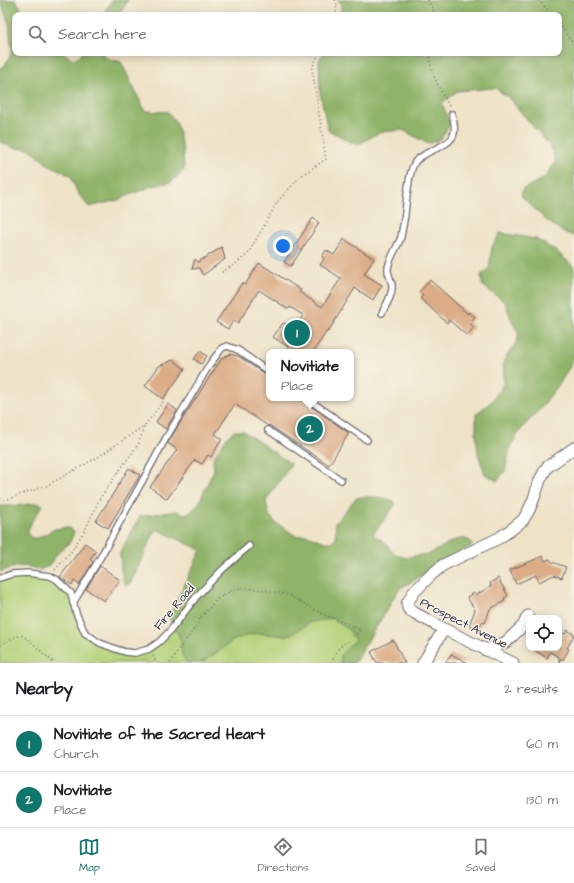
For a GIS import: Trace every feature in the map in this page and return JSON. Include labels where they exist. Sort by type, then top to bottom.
[{"type":"street","name":"Prospect Avenue","points":[[511,662],[411,611],[407,604],[413,593],[443,565],[499,538],[512,530],[523,520],[530,510],[540,480],[547,467],[574,448]]},
{"type":"street","points":[[486,650],[506,642],[523,626],[526,620]]},
{"type":"street","points":[[423,663],[444,629]]},
{"type":"street","points":[[506,642],[506,654],[511,662]]},
{"type":"lane","points":[[382,313],[392,290],[388,270],[390,261],[401,238],[411,170],[420,157],[446,144],[451,139],[455,128],[452,114]]},
{"type":"lane","points":[[73,603],[100,558],[166,438],[210,364],[222,348],[227,346],[238,350],[266,370]]},
{"type":"lane","points":[[310,401],[367,440]]},
{"type":"lane","points":[[268,430],[341,480]]},
{"type":"lane","name":"Fire Road","points":[[50,576],[56,579],[70,593],[76,613],[85,633],[100,643],[126,652],[135,653],[149,649],[159,642],[170,631],[196,597],[222,570],[249,546]]},
{"type":"lane","points":[[0,578],[12,574],[28,573],[50,576]]},
{"type":"path","points":[[335,0],[337,3],[336,12]]},
{"type":"path","points":[[428,0],[434,12]]},
{"type":"path","points":[[539,0],[549,12]]},
{"type":"path","points":[[562,28],[574,44]]},
{"type":"path","points":[[222,272],[248,254],[278,201],[301,176],[326,159],[312,68],[318,56]]},
{"type":"path","points":[[430,56],[433,75],[452,114]]},
{"type":"path","points":[[0,499],[8,499],[46,486],[98,457],[145,425],[163,402]]},
{"type":"path","points":[[50,576],[70,552],[86,528],[100,498],[139,443],[145,425]]},
{"type":"path","points":[[170,663],[202,616],[217,599],[234,589],[244,588],[265,590],[288,595],[323,614],[361,630],[340,647],[333,656],[334,663]]},
{"type":"path","points":[[0,645],[10,638],[21,635],[28,639],[54,663]]},
{"type":"green space","points":[[0,0],[16,0],[23,12],[12,12],[12,52],[9,24]]},
{"type":"green space","points":[[112,0],[128,0],[121,12],[105,12]]},
{"type":"green space","points":[[337,0],[574,0],[574,236],[563,232],[546,220],[521,196],[523,189],[545,178],[556,161],[550,146],[508,97],[495,88],[457,91],[442,103],[450,124],[441,139],[428,144],[403,130],[380,132],[357,145],[328,130],[320,93],[319,61],[322,56],[562,56],[562,12],[341,12],[341,3]]},
{"type":"green space","points":[[12,52],[12,56],[68,56],[73,59],[79,56],[103,56],[121,62],[145,111],[168,112],[177,124],[183,151],[184,170],[171,182],[149,187],[118,200],[89,207],[77,192],[71,176],[46,163],[30,149],[15,148],[0,142],[0,68],[5,65]]},
{"type":"green space","points":[[500,233],[536,239],[556,251],[574,267],[574,357],[560,383],[540,409],[522,428],[510,447],[505,471],[497,481],[485,474],[478,454],[476,414],[492,401],[503,385],[504,360],[516,343],[519,335],[505,302],[482,285],[481,275],[489,269],[492,247]]},
{"type":"green space","points":[[234,431],[243,431],[291,464],[266,501],[269,515],[276,523],[296,536],[307,535],[325,542],[331,542],[336,537],[335,523],[356,498],[376,497],[394,501],[395,505],[373,534],[388,545],[390,550],[396,554],[406,558],[428,554],[450,542],[462,539],[472,543],[471,546],[399,589],[354,663],[341,663],[341,655],[355,640],[349,630],[333,618],[311,622],[295,632],[285,636],[258,633],[244,636],[234,640],[201,663],[187,663],[182,655],[181,640],[169,617],[201,550],[156,529],[131,582],[127,586],[124,583],[121,570],[120,553],[140,516],[177,511],[183,514],[190,513],[199,503],[214,470],[213,458],[227,437]]},
{"type":"green space","points":[[37,503],[43,505],[32,521],[27,533],[31,538],[38,538],[55,529],[67,527],[74,532],[70,542],[58,553],[48,566],[40,570],[20,566],[0,572],[0,506]]},
{"type":"green space","points":[[12,574],[50,576],[71,593],[85,633],[100,643],[135,653],[159,642],[196,597],[391,603],[354,663],[0,663],[0,578]]},
{"type":"building","points":[[313,218],[319,223],[291,266],[284,262]]},
{"type":"building","points":[[344,239],[374,259],[364,274],[382,285],[373,300],[355,288],[328,332],[327,331],[315,349],[291,349],[273,337],[283,323],[294,330],[303,315],[290,307],[288,309],[259,290],[238,323],[234,320],[228,329],[216,322],[242,283],[245,285],[259,263],[301,290],[299,292],[322,307],[341,278],[320,265],[324,259],[322,257],[326,250],[334,255]]},
{"type":"building","points":[[222,247],[225,259],[203,275],[199,268],[192,269],[195,259],[198,262]]},
{"type":"building","points":[[430,280],[468,314],[469,312],[475,317],[469,323],[474,327],[467,336],[449,320],[447,323],[420,298],[423,296],[419,292]]},
{"type":"building","points":[[200,351],[207,356],[201,364],[194,359]]},
{"type":"building","points":[[230,354],[238,356],[266,375],[266,401],[303,401],[349,433],[329,465],[235,404],[215,434],[222,439],[211,457],[208,455],[202,464],[195,460],[167,499],[150,487],[177,450],[168,443],[222,358]]},
{"type":"building","points":[[173,360],[185,369],[163,399],[145,386],[159,366]]},
{"type":"building","points":[[168,404],[177,410],[166,429],[156,422]]},
{"type":"building","points":[[129,468],[140,475],[108,528],[96,521]]},
{"type":"building","points":[[85,543],[96,551],[90,559],[93,562],[79,585],[74,581],[72,585],[60,577]]},
{"type":"building","points":[[543,556],[545,561],[550,559],[552,562],[566,567],[562,578],[554,575],[539,582],[536,575],[516,584],[510,570]]},
{"type":"building","points":[[100,566],[120,580],[104,601],[86,589]]},
{"type":"building","points":[[498,578],[508,596],[504,598],[505,601],[490,609],[485,623],[482,622],[479,629],[469,625],[475,610],[467,597],[474,593],[476,595],[491,586],[490,583]]},
{"type":"building","points":[[567,630],[574,635],[563,660],[561,658],[559,662],[559,657],[550,652],[547,658],[536,651],[562,651],[562,632],[565,634]]},
{"type":"building","points":[[393,640],[405,663],[377,663],[371,652]]},
{"type":"building","points":[[451,654],[468,663],[445,663]]},
{"type":"place","name":"Novitiate of the Sacred Heart","points":[[297,333]]},
{"type":"place","name":"Novitiate","points":[[310,429]]}]
